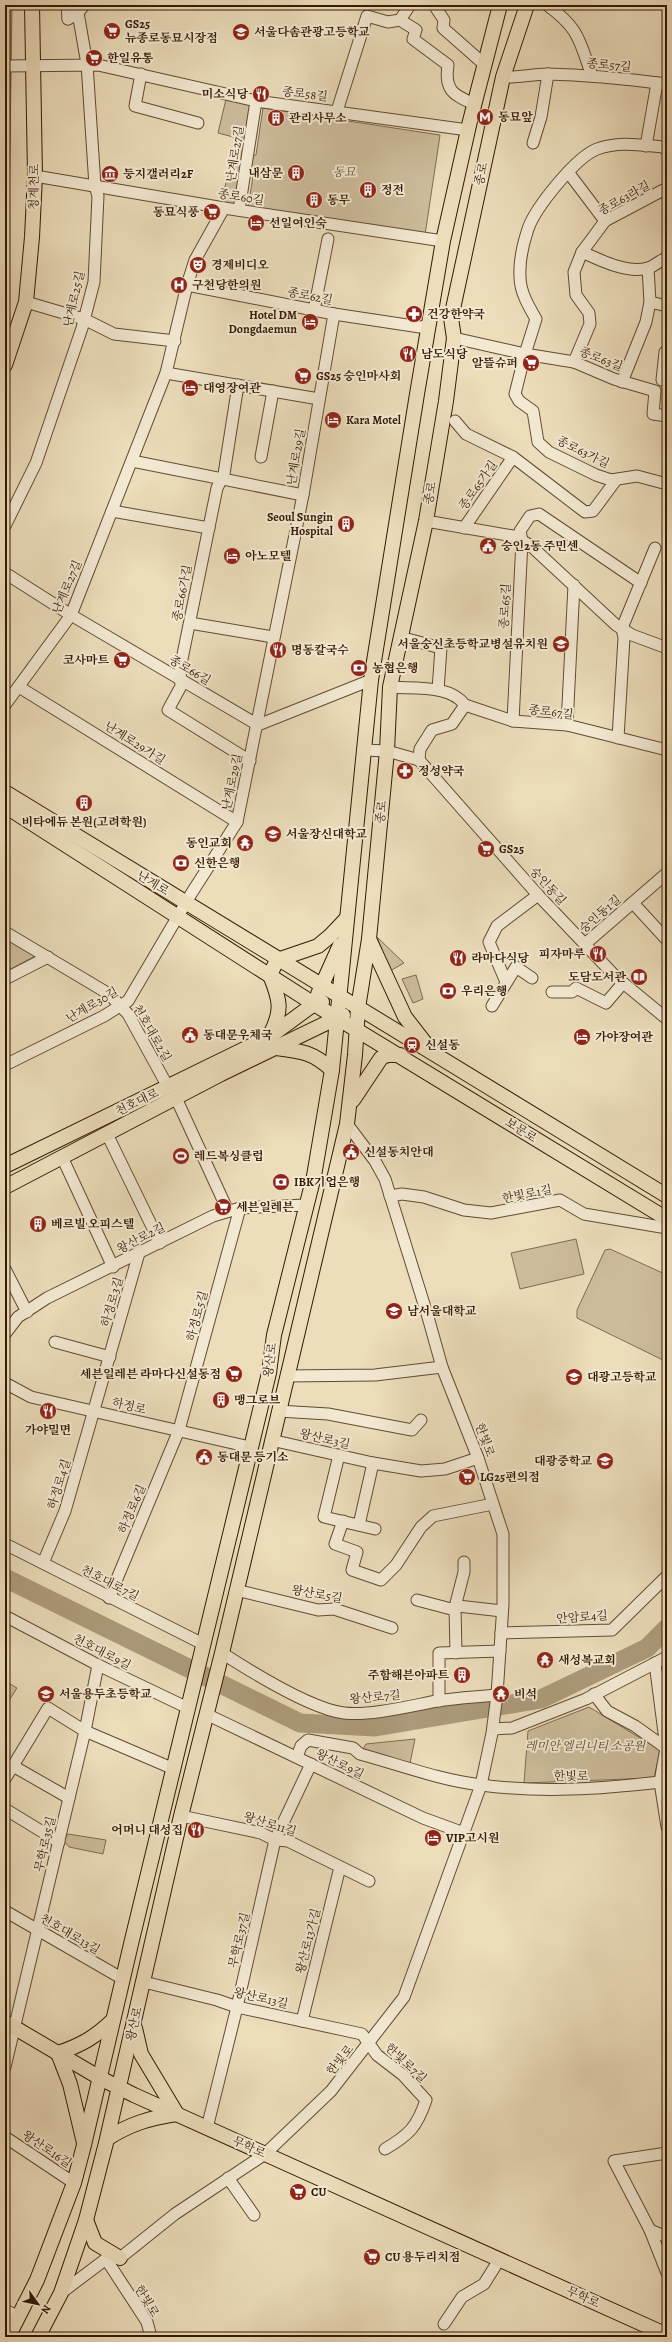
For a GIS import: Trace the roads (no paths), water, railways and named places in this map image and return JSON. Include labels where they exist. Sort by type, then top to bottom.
[{"type":"main road","name":"청계천로","points":[[5,365],[26,302],[32,237],[35,176],[27,65],[32,5]]},
{"type":"main road","name":"종로","points":[[337,1018],[340,974],[371,680],[443,241],[474,104],[500,5]]},
{"type":"main road","name":"종로","points":[[358,1008],[369,939],[387,751],[390,687],[426,521],[446,401],[454,338],[451,318],[502,77],[527,5]]},
{"type":"main road","name":"난계로","points":[[5,792],[338,996]]},
{"type":"main road","name":"난계로","points":[[5,806],[337,1018]]},
{"type":"main road","points":[[272,1043],[280,1011],[279,1000],[270,975],[277,960],[318,946],[346,919]]},
{"type":"main road","points":[[314,1004],[344,938]]},
{"type":"main road","points":[[369,939],[405,1017],[435,1057]]},
{"type":"main road","points":[[272,1043],[314,1004],[338,996]]},
{"type":"main road","name":"보문로","points":[[338,996],[435,1057],[667,1196]]},
{"type":"main road","points":[[272,1043],[337,1018],[358,1008]]},
{"type":"main road","name":"왕산로","points":[[38,2337],[61,2293],[86,2220],[108,2138],[181,1816],[221,1655],[347,1124],[356,1047],[358,1008]]},
{"type":"main road","name":"보문로","points":[[337,1018],[667,1219]]},
{"type":"main road","name":"왕산로","points":[[8,2337],[37,2280],[74,2183],[84,2145],[250,1446],[270,1373],[274,1335],[314,1176],[332,1070],[337,1018]]},
{"type":"main road","points":[[350,1104],[381,1058],[387,1055],[400,1055],[410,1040]]},
{"type":"main road","points":[[272,1043],[305,1051],[321,1060],[332,1070]]},
{"type":"main road","name":"천호대로","points":[[5,1166],[172,1093],[272,1043]]},
{"type":"main road","name":"천호대로","points":[[5,1187],[107,1134],[172,1093]]},
{"type":"main road","points":[[84,2145],[70,2084],[58,2053],[79,2046],[98,2034],[113,2020]]},
{"type":"main road","points":[[108,2138],[133,2124],[150,2118],[177,2114],[141,2054],[134,2024]]},
{"type":"main road","name":"무학로","points":[[10,2025],[100,2078],[120,2088],[667,2335]]},
{"type":"main road","points":[[86,2220],[95,2243],[120,2258]]},
{"type":"street","points":[[67,5],[68,19],[81,9]]},
{"type":"street","points":[[400,20],[410,5]]},
{"type":"street","points":[[437,5],[436,8],[444,20],[443,28],[485,65]]},
{"type":"street","points":[[547,5],[567,20],[578,38],[592,76]]},
{"type":"street","name":"난계로25길","points":[[5,526],[36,463],[84,319],[94,282],[98,196],[95,186],[87,64],[81,9]]},
{"type":"street","points":[[338,111],[367,16],[388,22],[400,20],[416,30],[413,39],[448,65],[446,78],[454,95],[474,104]]},
{"type":"street","name":"종로58길","points":[[5,66],[87,64],[141,74],[256,101],[338,111],[468,130]]},
{"type":"street","points":[[141,74],[135,106],[198,123]]},
{"type":"street","name":"종로57길","points":[[502,77],[517,78],[530,74],[548,74],[592,76],[662,83]]},
{"type":"street","points":[[533,143],[541,117],[548,74]]},
{"type":"street","points":[[646,146],[662,83]]},
{"type":"street","name":"난계로27길","points":[[239,210],[256,101]]},
{"type":"street","points":[[524,354],[536,319],[525,300],[520,278],[521,256],[528,228],[543,204],[575,163],[595,150],[615,144],[663,147],[667,151]]},
{"type":"street","points":[[568,172],[605,221]]},
{"type":"street","name":"종로60길","points":[[35,176],[224,208],[443,241]]},
{"type":"street","name":"종로63라길","points":[[574,362],[590,324],[589,313],[576,295],[574,272],[582,252],[605,221],[667,188]]},
{"type":"street","name":"난계로27길","points":[[5,705],[72,615],[166,373],[175,341],[187,285],[195,260],[224,208]]},
{"type":"street","points":[[314,310],[328,239]]},
{"type":"street","points":[[582,252],[611,264],[636,269],[648,268],[667,258]]},
{"type":"street","points":[[622,382],[646,322],[650,302],[648,268]]},
{"type":"street","name":"종로62길","points":[[187,285],[334,314],[420,327],[428,326]]},
{"type":"street","points":[[26,302],[84,319],[114,334],[175,341]]},
{"type":"street","points":[[650,302],[667,306]]},
{"type":"street","name":"난계로29길","points":[[177,917],[237,822],[258,725],[258,710],[303,495],[334,314]]},
{"type":"street","name":"종로63길","points":[[454,338],[524,354],[574,362],[622,382],[655,391],[653,414],[667,416]]},
{"type":"street","points":[[667,353],[665,352],[662,380],[667,380]]},
{"type":"street","name":"종로63가길","points":[[524,354],[515,394],[519,401],[533,411],[538,442],[549,452],[596,476],[616,480],[636,476],[667,484]]},
{"type":"street","points":[[166,373],[319,400]]},
{"type":"street","name":"종로66가길","points":[[238,385],[224,474],[221,480],[209,528],[180,668],[181,686],[168,710],[250,762]]},
{"type":"street","points":[[261,457],[273,391]]},
{"type":"street","points":[[455,421],[466,434],[513,457],[585,512],[593,511],[616,480]]},
{"type":"street","name":"종로65가길","points":[[464,528],[513,457]]},
{"type":"street","points":[[132,460],[214,476],[221,480],[303,495]]},
{"type":"street","points":[[112,511],[209,528]]},
{"type":"street","name":"종로65길","points":[[512,721],[522,541],[520,531],[530,516],[539,514],[641,582]]},
{"type":"street","points":[[426,521],[513,536],[530,545],[622,628],[667,648]]},
{"type":"street","points":[[618,738],[624,638],[622,628],[655,548]]},
{"type":"street","name":"종로66길","points":[[5,573],[180,680],[258,725]]},
{"type":"street","points":[[567,725],[574,585]]},
{"type":"street","points":[[190,624],[273,637]]},
{"type":"street","points":[[400,637],[441,648],[438,690]]},
{"type":"street","points":[[258,725],[371,680]]},
{"type":"street","name":"난계로29가길","points":[[19,687],[237,822]]},
{"type":"street","name":"종로67길","points":[[390,687],[438,690],[460,699],[465,705],[512,721],[567,725],[667,750]]},
{"type":"street","points":[[364,750],[387,751],[419,760],[420,748],[432,730],[452,724],[465,705]]},
{"type":"street","name":"숭인동길","points":[[419,760],[538,895],[623,983],[667,1019]]},
{"type":"street","name":"숭인동1길","points":[[585,944],[667,872]]},
{"type":"street","points":[[506,982],[489,942],[497,926],[538,895]]},
{"type":"street","name":"숭인동1길","points":[[632,903],[667,940]]},
{"type":"street","name":"난계로30길","points":[[5,1065],[128,1001],[177,917]]},
{"type":"street","name":"천호대로2길","points":[[5,932],[109,994],[121,1005],[128,1014],[172,1093]]},
{"type":"street","points":[[5,979],[48,957]]},
{"type":"street","points":[[492,1006],[516,968],[532,978]]},
{"type":"street","points":[[552,992],[572,992],[576,988],[606,1004],[623,983]]},
{"type":"street","name":"천호대로","points":[[172,1093],[228,1211]]},
{"type":"street","name":"한빛로","points":[[120,2258],[175,2214],[265,2154],[331,2091],[370,2043],[404,1997],[481,1785],[493,1729],[501,1633],[503,1534],[478,1458],[442,1367],[390,1196],[375,1161],[347,1124]]},
{"type":"street","points":[[107,1134],[160,1243]]},
{"type":"street","points":[[62,1157],[113,1267]]},
{"type":"street","name":"한빛로1길","points":[[390,1196],[402,1194],[424,1197],[464,1210],[491,1213],[560,1200],[584,1214],[667,1228]]},
{"type":"street","name":"왕산로2길","points":[[5,1334],[18,1317],[47,1298],[113,1267],[213,1216],[240,1208],[306,1205]]},
{"type":"street","name":"하정로5길","points":[[179,1430],[240,1208]]},
{"type":"street","name":"하정로3길","points":[[94,1411],[139,1253]]},
{"type":"street","points":[[5,1269],[27,1312]]},
{"type":"street","points":[[55,1342],[110,1357]]},
{"type":"street","name":"왕산로","points":[[287,1376],[375,1375],[442,1367]]},
{"type":"street","name":"하정로","points":[[5,1383],[31,1397],[250,1446]]},
{"type":"street","name":"하정로4길","points":[[43,1563],[65,1512],[94,1411]]},
{"type":"street","points":[[278,1411],[328,1414],[412,1430],[421,1420]]},
{"type":"street","name":"하정로6길","points":[[109,1598],[179,1430]]},
{"type":"street","name":"왕산로3길","points":[[271,1440],[373,1463],[421,1471],[445,1469],[478,1458]]},
{"type":"street","points":[[339,1455],[324,1517],[375,1529]]},
{"type":"street","points":[[359,1525],[373,1463]]},
{"type":"street","points":[[342,1521],[335,1544],[357,1552],[352,1570],[381,1580],[396,1565],[421,1527],[433,1516],[493,1504]]},
{"type":"street","name":"천호대로7길","points":[[5,1544],[202,1647]]},
{"type":"street","points":[[456,1653],[455,1607],[464,1572],[464,1562]]},
{"type":"street","name":"안암로4길","points":[[501,1633],[612,1630],[667,1576]]},
{"type":"street","name":"왕산로5길","points":[[236,1590],[318,1610],[334,1609],[392,1628]]},
{"type":"street","points":[[417,1600],[451,1609],[455,1607],[502,1611]]},
{"type":"street","name":"천호대로9길","points":[[5,1616],[98,1665],[188,1708]]},
{"type":"street","points":[[439,1701],[439,1653],[500,1651]]},
{"type":"street","name":"왕산로7길","points":[[221,1655],[322,1707],[344,1713],[396,1709],[439,1701],[497,1695]]},
{"type":"street","points":[[493,1729],[512,1728],[594,1694],[667,1657]]},
{"type":"street","points":[[655,1663],[666,1748],[664,1780],[667,1827]]},
{"type":"street","name":"무학로35길","points":[[5,2067],[10,2025],[38,1930],[85,1731],[98,1665]]},
{"type":"street","points":[[594,1694],[607,1711],[635,1726],[666,1748]]},
{"type":"street","points":[[5,1779],[48,1708],[85,1731],[174,1769]]},
{"type":"street","name":"왕산로9길","points":[[207,1709],[297,1758],[423,1818],[464,1833]]},
{"type":"street","name":"한빛로","points":[[297,1758],[301,1746],[308,1740],[353,1748],[358,1753],[451,1780],[481,1785],[589,1790],[664,1780]]},
{"type":"street","name":"무학로37길","points":[[207,2128],[237,2007],[275,1840],[311,1764]]},
{"type":"street","points":[[13,1766],[69,1798]]},
{"type":"street","points":[[5,1809],[58,1842]]},
{"type":"street","name":"왕산로11길","points":[[181,1816],[261,1833],[275,1840],[288,1841],[369,1881]]},
{"type":"street","name":"왕산로13가길","points":[[302,2021],[340,1867]]},
{"type":"street","name":"천호대로13길","points":[[5,1911],[123,1979]]},
{"type":"street","name":"왕산로13길","points":[[144,1982],[217,2000],[237,2007],[362,2034],[370,2043]]},
{"type":"street","name":"한빛로7길","points":[[370,2043],[377,2055],[403,2075],[426,2100],[421,2116],[413,2130],[385,2150]]},
{"type":"street","name":"왕산로16길","points":[[5,2137],[74,2183]]},
{"type":"street","points":[[667,2153],[614,2161],[650,2230],[667,2273]]},
{"type":"street","points":[[228,2178],[254,2215]]},
{"type":"street","points":[[650,2230],[667,2237]]},
{"type":"street","points":[[61,2293],[106,2259],[120,2258]]},
{"type":"street","name":"한빛로","points":[[106,2259],[147,2322],[151,2337]]},
{"type":"street","points":[[444,2324],[462,2297],[484,2284],[500,2260]]},
{"type":"street","points":[[5,2310],[19,2317]]},
{"type":"water","points":[[5,5],[12,5],[9,215],[5,234]]},
{"type":"waterway","points":[[5,1578],[300,1723],[375,1727],[541,1699],[647,1648],[667,1628]]},
{"type":"place","name":"GS25 뉴종로동묘시장점","points":[[112,31]]},
{"type":"place","name":"서울다솜관광고등학교","points":[[241,32]]},
{"type":"place","name":"한일유통","points":[[94,58]]},
{"type":"place","name":"미소식당","points":[[261,94]]},
{"type":"place","name":"동묘앞","points":[[485,117]]},
{"type":"place","name":"관리사무소","points":[[276,118]]},
{"type":"place","name":"내삼문","points":[[296,173]]},
{"type":"place","name":"둥지갤러리2F","points":[[110,174]]},
{"type":"place","name":"정전","points":[[368,190]]},
{"type":"place","name":"동무","points":[[314,200]]},
{"type":"place","name":"동묘식풍","points":[[212,212]]},
{"type":"place","name":"선일여인숙","points":[[256,223]]},
{"type":"place","name":"경제비디오","points":[[198,265]]},
{"type":"place","name":"구천당한의원","points":[[179,285]]},
{"type":"place","name":"건강한약국","points":[[414,314]]},
{"type":"place","name":"Hotel DM Dongdaemun","points":[[310,322]]},
{"type":"place","name":"남도식당","points":[[408,354]]},
{"type":"place","name":"알뜰슈퍼","points":[[531,363]]},
{"type":"place","name":"GS25 숭인마사회","points":[[303,376]]},
{"type":"place","name":"대영장여관","points":[[190,388]]},
{"type":"place","name":"Kara Motel","points":[[333,420]]},
{"type":"place","name":"Seoul Sungin Hospital","points":[[346,524]]},
{"type":"place","name":"숭인2동 주민센","points":[[488,546]]},
{"type":"place","name":"아노모텔","points":[[232,556]]},
{"type":"place","name":"서울숭신초등학교병설유치원","points":[[561,644]]},
{"type":"place","name":"명동칼국수","points":[[278,650]]},
{"type":"place","name":"코사마트","points":[[122,660]]},
{"type":"place","name":"농협은행","points":[[359,668]]},
{"type":"place","name":"정성약국","points":[[405,771]]},
{"type":"place","name":"비타에듀 본원(고려학원)","points":[[84,803]]},
{"type":"place","name":"서울장신대학교","points":[[273,834]]},
{"type":"place","name":"동인교회","points":[[245,843]]},
{"type":"place","name":"GS25","points":[[486,849]]},
{"type":"place","name":"신한은행","points":[[181,863]]},
{"type":"place","name":"피자마루","points":[[598,954]]},
{"type":"place","name":"라마다식당","points":[[458,958]]},
{"type":"place","name":"도담도서관","points":[[639,977]]},
{"type":"place","name":"우리은행","points":[[448,991]]},
{"type":"place","name":"동대문우체국","points":[[190,1035]]},
{"type":"place","name":"가야장여관","points":[[582,1037]]},
{"type":"place","name":"신설동","points":[[412,1045]]},
{"type":"place","name":"신설동치안대","points":[[351,1152]]},
{"type":"place","name":"레드복싱클럽","points":[[181,1156]]},
{"type":"place","name":"IBK기업은행","points":[[281,1182]]},
{"type":"place","name":"세븐일레븐","points":[[223,1207]]},
{"type":"place","name":"베르빌 오피스텔","points":[[38,1224]]},
{"type":"place","name":"남서울대학교","points":[[394,1311]]},
{"type":"place","name":"세븐일레븐 라마다신설동점","points":[[234,1374]]},
{"type":"place","name":"대광고등학교","points":[[574,1377]]},
{"type":"place","name":"맹그로브","points":[[221,1400]]},
{"type":"place","name":"가야밀면","points":[[48,1411]]},
{"type":"place","name":"동대문 등기소","points":[[204,1457]]},
{"type":"place","name":"대광중학교","points":[[605,1461]]},
{"type":"place","name":"LG25편의점","points":[[467,1477]]},
{"type":"place","name":"새성복교회","points":[[545,1660]]},
{"type":"place","name":"주함해븐아파트","points":[[462,1675]]},
{"type":"place","name":"서울용두초등학교","points":[[46,1694]]},
{"type":"place","name":"비석","points":[[501,1694]]},
{"type":"place","name":"어머니 대성집","points":[[196,1830]]},
{"type":"place","name":"VIP고시원","points":[[433,1838]]},
{"type":"place","name":"CU","points":[[298,2192]]},
{"type":"place","name":"CU 용두리치점","points":[[372,2257]]},
{"type":"park label","name":"동묘","points":[[344,172]]},
{"type":"park label","name":"레미안 엘리니티 소공원","points":[[585,1746]]}]
